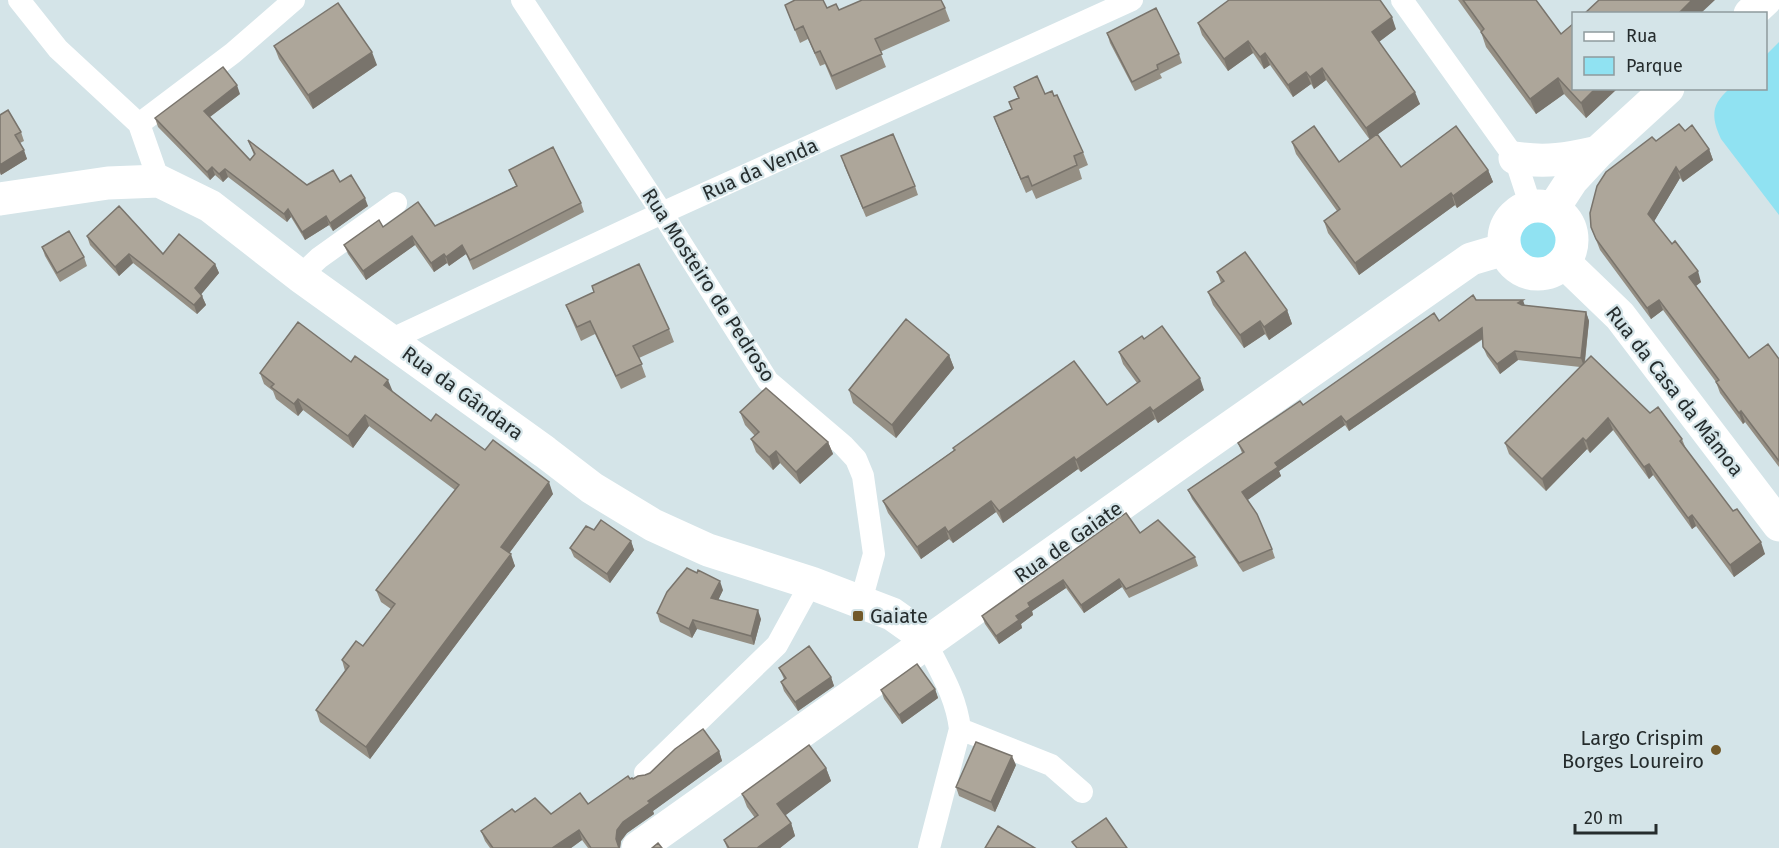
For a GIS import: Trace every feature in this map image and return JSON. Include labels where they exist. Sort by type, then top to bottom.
[{"type":"main road","points":[[1752,12],[1765,0]]},
{"type":"main road","points":[[1542,208],[1598,152],[1666,90]]},
{"type":"main road","points":[[1515,158],[1538,161],[1566,159],[1598,152]]},
{"type":"main road","name":"Rua da Gândara","points":[[0,199],[108,183],[159,181],[210,206],[300,276],[592,488],[653,525],[708,550],[811,583],[892,614],[916,631],[926,643]]},
{"type":"main road","points":[[1542,208],[1561,214],[1568,223],[1573,243],[1570,254],[1557,270],[1536,275],[1516,267],[1509,259],[1504,238],[1506,227],[1512,218],[1521,211],[1542,208]]},
{"type":"main road","name":"Rua de Gaiate","points":[[638,848],[1185,459],[1471,259],[1505,249]]},
{"type":"main road","name":"Rua da Casa da Mâmoa","points":[[1565,262],[1620,316],[1779,525]]},
{"type":"street","points":[[19,0],[58,49],[139,124],[159,181]]},
{"type":"street","points":[[139,124],[233,53],[294,0]]},
{"type":"street","name":"Rua Mosteiro de Pedroso","points":[[522,0],[662,213],[768,381],[843,445],[856,459],[863,476],[874,554],[861,601]]},
{"type":"street","name":"Rua da Venda","points":[[390,340],[662,213],[1132,0]]},
{"type":"street","points":[[1402,0],[1515,158],[1542,208]]},
{"type":"street","points":[[300,276],[319,258],[396,203]]},
{"type":"street","points":[[645,773],[777,645],[811,583]]},
{"type":"street","points":[[926,643],[958,710],[960,729],[928,848]]},
{"type":"street","points":[[960,729],[1051,765],[1082,792]]},
{"type":"green space","points":[[1779,42],[1779,215],[1721,139],[1714,118],[1719,100],[1728,90],[1767,90],[1767,54]]},
{"type":"green space","points":[[1538,218],[1546,219],[1553,224],[1558,231],[1558,247],[1553,254],[1546,259],[1538,260],[1530,259],[1523,254],[1518,247],[1517,239],[1518,231],[1523,224],[1530,219]]},
{"type":"building","points":[[795,0],[823,0],[827,8],[836,4],[839,10],[862,0],[941,0],[945,8],[875,39],[882,54],[832,76],[820,51],[815,53],[803,26],[795,30],[785,5]]},
{"type":"building","points":[[1229,0],[1380,0],[1392,17],[1372,32],[1415,92],[1366,128],[1322,68],[1310,77],[1306,72],[1288,85],[1265,53],[1260,57],[1248,41],[1224,59],[1198,23]]},
{"type":"building","points":[[1463,0],[1536,0],[1561,34],[1572,25],[1572,90],[1594,90],[1581,103],[1558,78],[1530,99],[1481,32],[1484,29]]},
{"type":"building","points":[[1599,0],[1692,0],[1680,12],[1586,12]]},
{"type":"building","points":[[338,3],[372,52],[308,95],[274,46]]},
{"type":"building","points":[[1156,8],[1179,54],[1157,65],[1158,69],[1132,82],[1107,33]]},
{"type":"building","points":[[223,67],[237,85],[204,111],[250,160],[255,154],[248,140],[307,185],[333,170],[340,182],[351,175],[365,198],[330,223],[326,216],[302,232],[288,209],[284,214],[225,169],[219,174],[212,167],[207,172],[155,118]]},
{"type":"building","points":[[1037,76],[1045,94],[1052,91],[1054,96],[1057,95],[1083,152],[1074,156],[1077,165],[1032,186],[1028,176],[1021,179],[994,117],[1012,109],[1009,102],[1019,98],[1014,87]]},
{"type":"building","points":[[8,110],[21,132],[15,135],[24,150],[0,165],[0,115]]},
{"type":"building","points":[[1679,124],[1685,131],[1692,125],[1709,149],[1679,172],[1676,167],[1648,214],[1672,244],[1675,241],[1698,271],[1689,277],[1749,358],[1768,344],[1779,359],[1779,461],[1741,411],[1739,413],[1716,382],[1719,380],[1659,300],[1647,308],[1596,239],[1591,227],[1590,213],[1597,186],[1606,172],[1652,137],[1656,141]]},
{"type":"building","points":[[1314,126],[1339,162],[1377,134],[1401,167],[1456,126],[1488,170],[1453,196],[1451,193],[1355,263],[1324,221],[1340,209],[1292,142]]},
{"type":"building","points":[[893,134],[915,186],[863,208],[841,156]]},
{"type":"building","points":[[553,147],[581,203],[470,260],[462,245],[446,257],[444,254],[431,263],[412,236],[363,271],[344,245],[379,220],[383,227],[418,202],[435,226],[517,186],[509,170]]},
{"type":"building","points":[[119,206],[163,254],[179,234],[215,264],[195,288],[202,296],[194,305],[129,254],[115,267],[87,236]]},
{"type":"building","points":[[69,231],[84,257],[57,273],[42,247]]},
{"type":"building","points":[[1245,252],[1287,310],[1264,327],[1260,321],[1240,335],[1208,292],[1224,281],[1217,272]]},
{"type":"building","points":[[639,264],[669,329],[633,346],[642,364],[616,376],[590,321],[577,327],[566,305],[594,292],[592,286]]},
{"type":"building","points":[[1473,295],[1476,300],[1523,300],[1518,303],[1586,312],[1581,358],[1515,351],[1497,364],[1483,347],[1482,328],[1346,422],[1341,416],[1275,463],[1278,467],[1242,492],[1257,514],[1272,549],[1239,563],[1188,490],[1244,452],[1238,443],[1300,401],[1303,405],[1434,313],[1439,321]]},
{"type":"building","points":[[906,319],[949,355],[892,425],[849,390]]},
{"type":"building","points":[[298,322],[351,362],[355,356],[388,380],[384,385],[431,421],[436,414],[485,450],[493,440],[549,482],[501,547],[511,554],[366,747],[316,710],[349,666],[342,660],[356,641],[363,646],[395,604],[376,590],[459,485],[365,415],[348,436],[298,399],[294,404],[271,387],[274,384],[260,373]]},
{"type":"building","points":[[1162,326],[1200,378],[1153,411],[1150,407],[1076,460],[1074,457],[999,511],[991,501],[948,532],[945,527],[917,547],[883,501],[1074,361],[1107,405],[1140,381],[1119,352],[1142,336],[1144,339]]},
{"type":"building","points":[[1591,356],[1650,413],[1658,407],[1682,439],[1680,441],[1733,511],[1737,509],[1761,542],[1730,565],[1692,515],[1688,518],[1649,464],[1644,467],[1608,418],[1586,441],[1583,438],[1542,479],[1505,443]]},
{"type":"building","points":[[766,388],[828,442],[796,472],[776,451],[769,457],[751,439],[759,432],[740,412]]},
{"type":"building","points":[[1126,513],[1140,533],[1158,520],[1195,557],[1126,589],[1119,579],[1081,605],[1063,580],[1028,603],[1030,607],[1016,616],[1019,620],[996,636],[982,616]]},
{"type":"building","points":[[601,520],[631,541],[607,574],[570,548],[586,526],[594,530]]},
{"type":"building","points":[[687,568],[697,573],[698,570],[720,581],[711,598],[758,610],[751,636],[693,620],[689,629],[657,613],[667,592]]},
{"type":"building","points":[[809,646],[831,677],[795,702],[781,682],[786,678],[779,668]]},
{"type":"building","points":[[917,664],[935,689],[899,715],[881,690]]},
{"type":"building","points":[[703,729],[719,751],[648,801],[650,803],[623,822],[617,830],[616,839],[619,848],[591,848],[579,830],[552,848],[493,848],[481,831],[512,809],[515,812],[535,798],[551,814],[580,793],[588,804],[628,776],[633,779],[650,773],[675,749]]},
{"type":"building","points":[[976,742],[1012,756],[991,802],[956,787]]},
{"type":"building","points":[[809,745],[826,768],[777,804],[791,823],[757,848],[729,848],[724,840],[758,815],[742,794]]},
{"type":"building","points":[[1106,818],[1127,848],[1077,848],[1072,842]]},
{"type":"building","points":[[998,826],[1035,848],[985,848]]},
{"type":"building","points":[[658,843],[662,848],[652,848]]},
{"type":"place","name":"Gaiate","points":[[858,616]]},
{"type":"place","name":"Largo Crispim Borges Loureiro","points":[[1716,750]]}]
